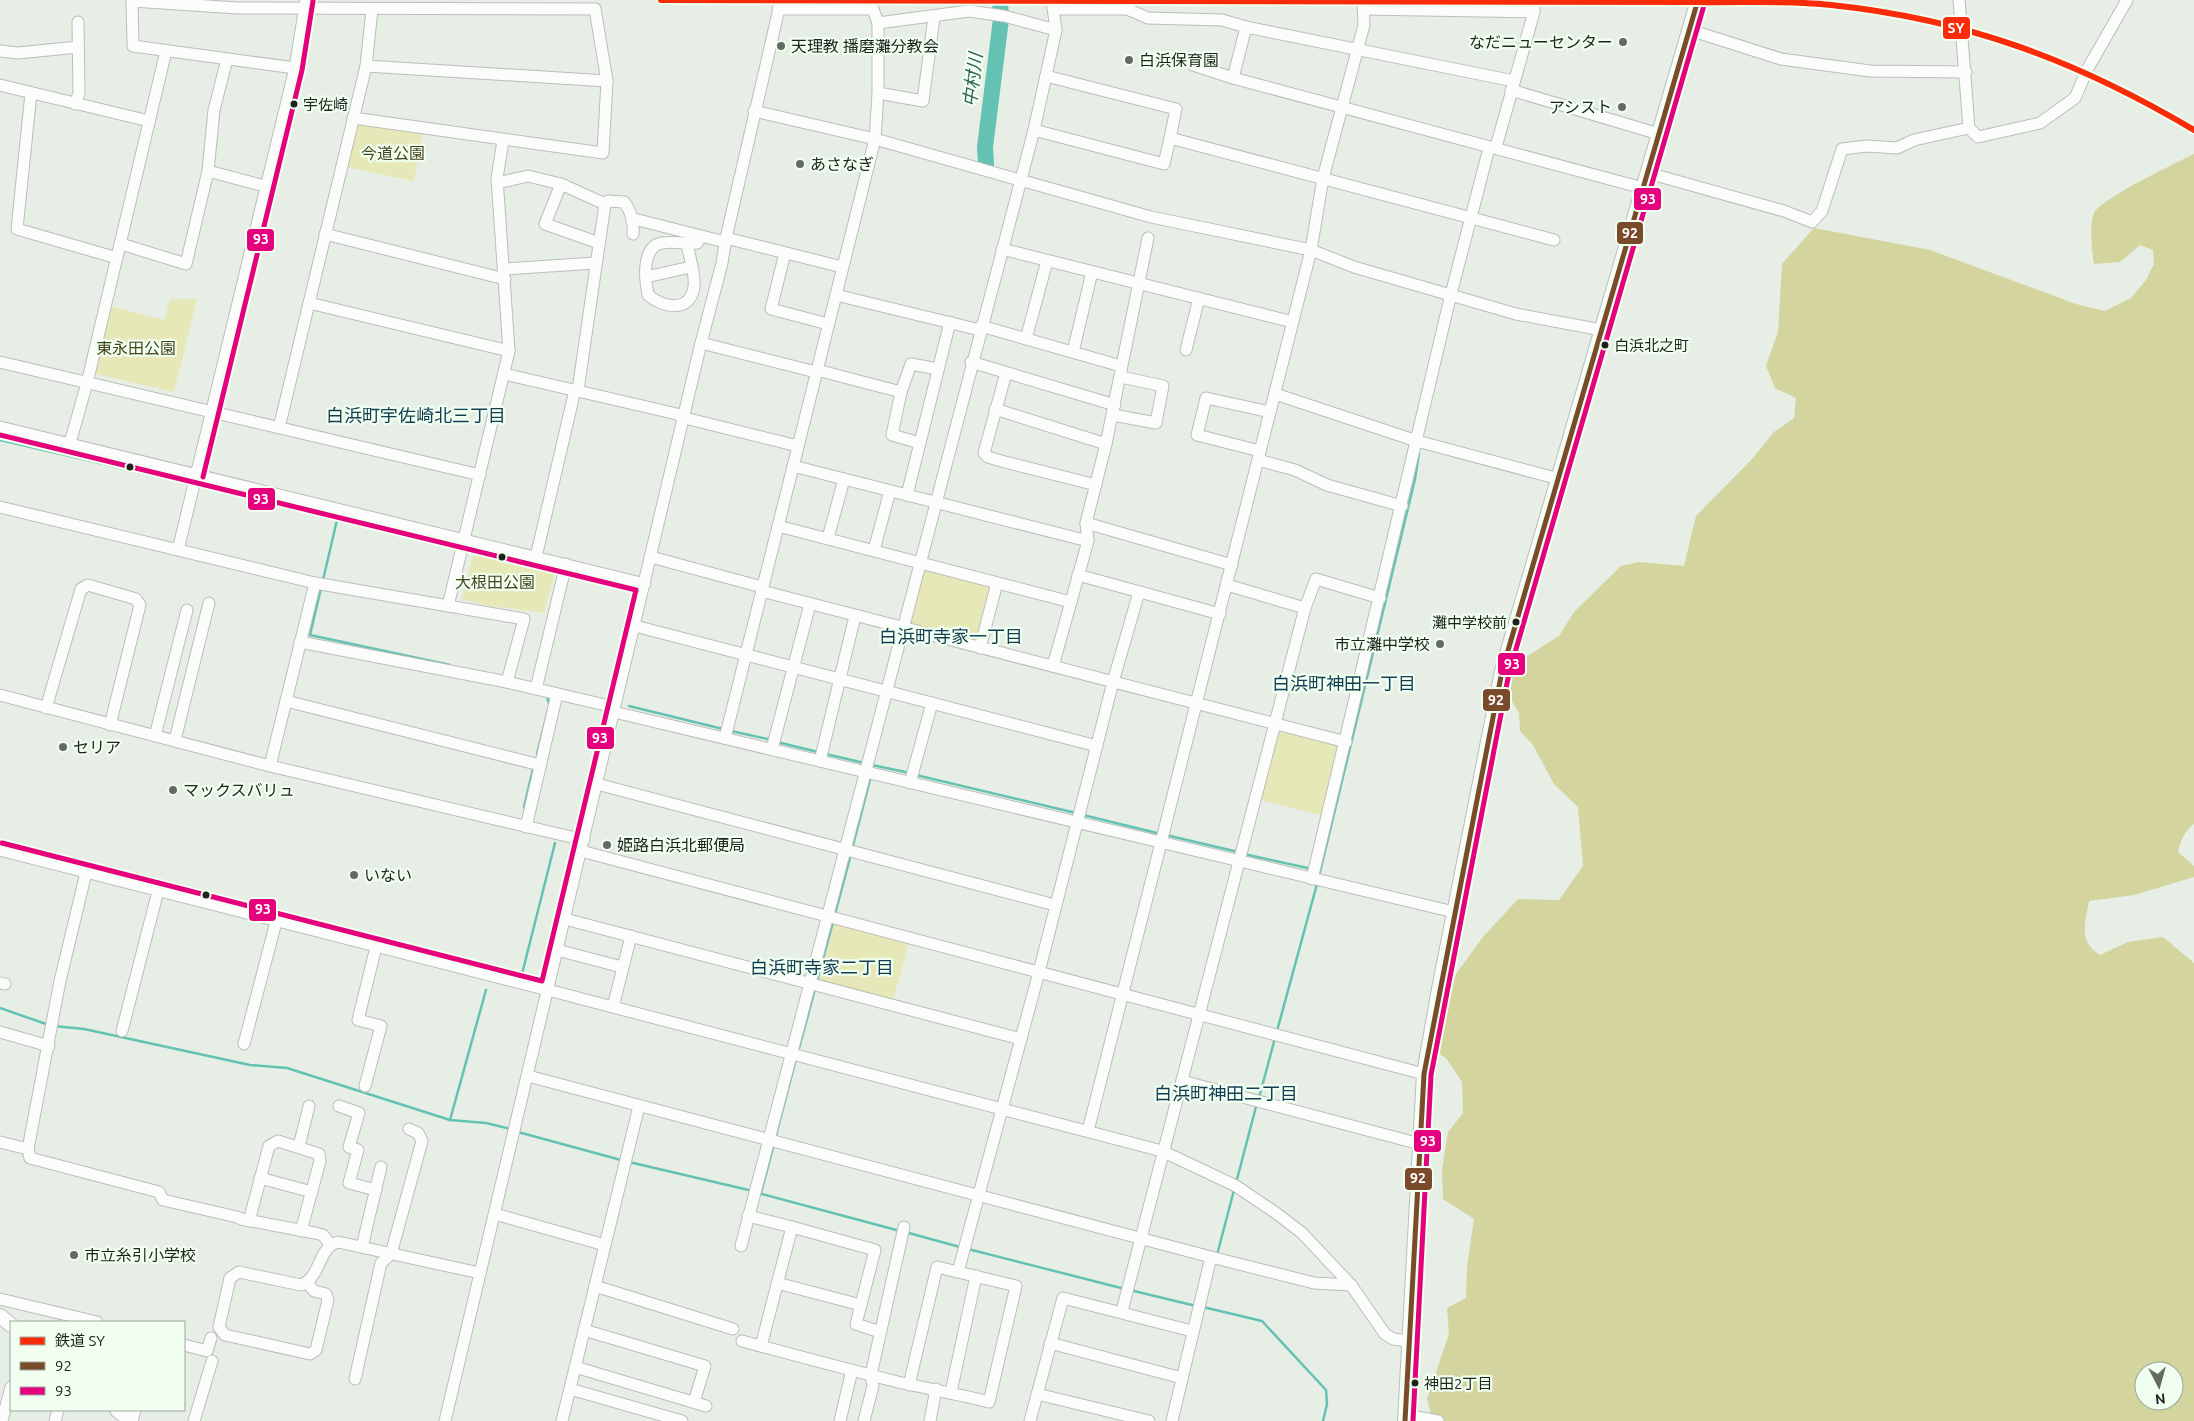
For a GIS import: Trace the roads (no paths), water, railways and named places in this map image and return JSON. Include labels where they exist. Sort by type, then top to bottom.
[{"type":"main road","points":[[1405,1418],[1424,1074],[1502,671],[1698,0]]},
{"type":"main road","points":[[0,1316],[10,1324]]},
{"type":"main road","points":[[119,1411],[132,1421]]},
{"type":"street","points":[[1959,0],[1969,128],[1978,137],[2040,123],[2075,98],[2087,70],[2127,0]]},
{"type":"street","points":[[295,68],[133,46],[132,1],[238,8],[306,4],[372,10],[595,9],[607,81],[603,153],[503,141],[353,118]]},
{"type":"street","points":[[178,550],[268,186],[295,68],[306,4]]},
{"type":"street","points":[[1088,1131],[1121,993],[1220,614],[1311,250],[1323,178],[1364,25],[1363,4],[1534,6],[1512,86],[1470,218],[1451,294],[1421,442],[1402,506],[1316,866],[1317,880]]},
{"type":"street","points":[[445,1421],[685,418],[701,343],[716,289],[779,5],[874,9],[878,23],[878,93],[874,139],[725,738]]},
{"type":"street","points":[[741,1246],[767,1140],[828,916],[850,851],[868,758],[936,503],[971,362],[1034,130],[1056,30],[1052,5],[1127,9],[1148,18],[1222,20],[1246,27],[1358,49],[1512,86],[1659,134]]},
{"type":"street","points":[[279,428],[366,66],[372,10]]},
{"type":"street","points":[[878,23],[969,11],[1004,16],[1056,30]]},
{"type":"street","points":[[878,93],[923,101],[934,17]]},
{"type":"street","points":[[75,104],[79,93],[78,22]]},
{"type":"street","points":[[1233,78],[1246,27]]},
{"type":"street","points":[[1690,30],[1714,39],[1791,60],[1870,71],[1966,72]]},
{"type":"street","points":[[0,51],[18,53],[78,48]]},
{"type":"street","points":[[70,443],[118,258],[148,121],[166,51]]},
{"type":"street","points":[[121,244],[186,264],[208,171],[214,110],[227,59]]},
{"type":"street","points":[[1193,65],[1233,78],[1643,188]]},
{"type":"street","points":[[366,66],[607,81]]},
{"type":"street","points":[[1034,130],[1164,164],[1170,138],[1176,109],[1046,76]]},
{"type":"street","points":[[0,85],[148,121]]},
{"type":"street","points":[[31,93],[17,229],[118,258]]},
{"type":"street","points":[[754,112],[874,139],[1151,217],[1311,250],[1354,267],[1516,314],[1602,330]]},
{"type":"street","points":[[1648,174],[1784,211],[1812,222],[1822,211],[1842,149],[1866,146],[1897,148],[1914,140],[1969,128]]},
{"type":"street","points":[[1170,138],[1554,240]]},
{"type":"street","points":[[448,606],[509,351],[497,183],[503,141]]},
{"type":"street","points":[[208,171],[268,186]]},
{"type":"street","points":[[497,183],[528,176],[561,184],[605,204]]},
{"type":"street","points":[[561,184],[546,224],[599,243]]},
{"type":"street","points":[[536,557],[576,390],[605,204],[608,201],[624,202],[632,221],[634,234]]},
{"type":"street","points":[[632,221],[638,220],[842,267]]},
{"type":"street","points":[[325,234],[505,274],[596,263]]},
{"type":"street","points":[[687,244],[694,287],[689,298],[680,304],[670,307],[658,304],[648,295],[646,277],[651,249],[659,243],[680,242],[687,244],[698,242],[701,236]]},
{"type":"street","points":[[1053,666],[1088,541],[1086,524],[1114,410],[1148,238]]},
{"type":"street","points":[[1002,249],[1293,322]]},
{"type":"street","points":[[786,253],[771,309],[828,324]]},
{"type":"street","points":[[1026,339],[1048,260]]},
{"type":"street","points":[[646,277],[691,267]]},
{"type":"street","points":[[1073,352],[1092,272]]},
{"type":"street","points":[[694,287],[716,289]]},
{"type":"street","points":[[836,295],[981,328],[1073,352],[1121,372],[1163,386],[1156,423],[971,362]]},
{"type":"street","points":[[1186,350],[1199,298]]},
{"type":"street","points":[[309,302],[509,351]]},
{"type":"street","points":[[907,495],[950,322]]},
{"type":"street","points":[[701,343],[901,392]]},
{"type":"street","points":[[0,362],[480,475]]},
{"type":"street","points":[[920,443],[892,434],[901,392],[911,364],[938,369]]},
{"type":"street","points":[[1006,373],[984,453],[988,457],[1096,485]]},
{"type":"street","points":[[504,374],[678,414],[685,418],[798,446]]},
{"type":"street","points":[[1275,394],[1421,442],[1559,479]]},
{"type":"street","points":[[1270,412],[1206,398],[1197,435],[1259,456],[1327,485],[1402,506]]},
{"type":"street","points":[[995,409],[1106,444]]},
{"type":"street","points":[[0,427],[645,584]]},
{"type":"street","points":[[793,466],[1088,541]]},
{"type":"street","points":[[828,538],[844,479]]},
{"type":"street","points":[[874,550],[890,491]]},
{"type":"street","points":[[0,507],[315,583],[524,619],[507,682]]},
{"type":"street","points":[[1086,524],[1232,565]]},
{"type":"street","points":[[778,526],[1071,602]]},
{"type":"street","points":[[651,557],[855,616],[1346,742]]},
{"type":"street","points":[[536,690],[566,564]]},
{"type":"street","points":[[1078,575],[1220,614]]},
{"type":"street","points":[[1122,1311],[1139,1238],[1200,1013],[1305,608],[1316,579],[1380,598]]},
{"type":"street","points":[[270,766],[315,583]]},
{"type":"street","points":[[980,648],[997,583]]},
{"type":"street","points":[[46,708],[81,590],[88,585],[136,599],[140,605],[110,725]]},
{"type":"street","points":[[1227,585],[1305,608]]},
{"type":"street","points":[[958,1272],[1039,972],[1113,682],[1139,592]]},
{"type":"street","points":[[175,740],[209,602]]},
{"type":"street","points":[[772,750],[810,604]]},
{"type":"street","points":[[155,736],[188,610]]},
{"type":"street","points":[[820,761],[855,616]]},
{"type":"street","points":[[635,626],[746,654],[886,693],[932,703],[1097,746]]},
{"type":"street","points":[[300,642],[507,682],[605,705],[614,712],[1077,824],[1454,912]]},
{"type":"street","points":[[526,827],[557,694]]},
{"type":"street","points":[[0,695],[270,766],[584,840]]},
{"type":"street","points":[[286,701],[540,765]]},
{"type":"street","points":[[910,783],[932,703]]},
{"type":"street","points":[[597,784],[1055,905]]},
{"type":"street","points":[[0,850],[86,874],[158,890],[276,922],[548,990],[1162,1151],[1236,1186],[1276,1212],[1302,1233],[1351,1285],[1385,1334],[1393,1339],[1408,1341]]},
{"type":"street","points":[[581,851],[1200,1013],[1424,1074]]},
{"type":"street","points":[[86,874],[60,981],[28,1149],[30,1158],[159,1192],[163,1200],[249,1221],[322,1235],[330,1244]]},
{"type":"street","points":[[122,1031],[158,890]]},
{"type":"street","points":[[565,919],[1021,1039]]},
{"type":"street","points":[[244,1044],[276,922]]},
{"type":"street","points":[[612,1007],[631,936]]},
{"type":"street","points":[[365,1086],[381,1026],[358,1020],[376,947]]},
{"type":"street","points":[[557,950],[622,968]]},
{"type":"street","points":[[0,1032],[49,1046]]},
{"type":"street","points":[[528,1076],[1211,1257],[1314,1283],[1351,1285]]},
{"type":"street","points":[[1182,1081],[1420,1144]]},
{"type":"street","points":[[299,1146],[309,1106]]},
{"type":"street","points":[[339,1106],[359,1113],[349,1147],[358,1150],[349,1183],[376,1190]]},
{"type":"street","points":[[562,1421],[639,1106]]},
{"type":"street","points":[[355,1379],[382,1263],[391,1254],[422,1142],[418,1133],[409,1129]]},
{"type":"street","points":[[249,1221],[269,1146],[278,1141],[299,1146],[319,1154],[320,1161],[301,1231]]},
{"type":"street","points":[[0,1142],[28,1149]]},
{"type":"street","points":[[362,1247],[381,1167]]},
{"type":"street","points":[[260,1178],[312,1192]]},
{"type":"street","points":[[494,1214],[605,1245]]},
{"type":"street","points":[[748,1216],[875,1250],[856,1324],[880,1332]]},
{"type":"street","points":[[761,1346],[792,1227]]},
{"type":"street","points":[[864,1421],[873,1386],[870,1375],[904,1227]]},
{"type":"street","points":[[306,1283],[314,1291],[326,1294],[328,1300],[316,1350],[310,1354],[224,1335],[219,1327],[230,1278],[235,1274],[240,1272],[301,1285],[312,1277],[330,1244],[338,1242],[480,1273]]},
{"type":"street","points":[[1172,1421],[1211,1257]]},
{"type":"street","points":[[742,1341],[909,1385],[951,1392],[988,1402],[1016,1286],[937,1267],[909,1385]]},
{"type":"street","points":[[951,1392],[976,1276]]},
{"type":"street","points":[[777,1283],[861,1305]]},
{"type":"street","points":[[595,1286],[733,1329]]},
{"type":"street","points":[[0,1298],[53,1317],[88,1321]]},
{"type":"street","points":[[1030,1421],[1062,1298],[1122,1311],[1192,1331]]},
{"type":"street","points":[[584,1330],[705,1366],[694,1402]]},
{"type":"street","points":[[185,1345],[207,1351],[211,1338]]},
{"type":"street","points":[[1050,1343],[1182,1378]]},
{"type":"street","points":[[194,1421],[212,1362]]},
{"type":"street","points":[[575,1368],[706,1406]]},
{"type":"street","points":[[840,1421],[852,1370]]},
{"type":"street","points":[[570,1389],[682,1421]]},
{"type":"street","points":[[930,1421],[936,1389]]},
{"type":"street","points":[[2,1421],[10,1391]]},
{"type":"street","points":[[1037,1394],[1149,1421]]},
{"type":"street","points":[[1405,1418],[1438,1421]]},
{"type":"waterway","name":"中村川","points":[[986,165],[985,147],[1001,19],[1000,0]]},
{"type":"waterway","points":[[0,440],[191,484]]},
{"type":"waterway","points":[[1319,876],[1415,479],[1419,453]]},
{"type":"waterway","points":[[198,486],[337,520],[323,580]]},
{"type":"waterway","points":[[321,588],[310,635],[450,665]]},
{"type":"waterway","points":[[547,697],[549,704]]},
{"type":"waterway","points":[[629,706],[723,729]]},
{"type":"waterway","points":[[537,754],[548,710]]},
{"type":"waterway","points":[[731,731],[772,740]]},
{"type":"waterway","points":[[777,742],[818,752]]},
{"type":"waterway","points":[[826,754],[864,763]]},
{"type":"waterway","points":[[872,765],[910,773]]},
{"type":"waterway","points":[[524,807],[533,769]]},
{"type":"waterway","points":[[916,775],[1076,813]]},
{"type":"waterway","points":[[852,849],[871,776]]},
{"type":"waterway","points":[[1083,815],[1161,834]]},
{"type":"waterway","points":[[1166,835],[1238,852]]},
{"type":"waterway","points":[[492,966],[522,974],[555,843]]},
{"type":"waterway","points":[[835,914],[851,854]]},
{"type":"waterway","points":[[1244,854],[1312,869]]},
{"type":"waterway","points":[[1277,1031],[1317,884]]},
{"type":"waterway","points":[[817,981],[833,922]]},
{"type":"waterway","points":[[798,1052],[815,989]]},
{"type":"waterway","points":[[450,1120],[486,990]]},
{"type":"waterway","points":[[0,1008],[49,1025]]},
{"type":"waterway","points":[[54,1026],[84,1029],[250,1065],[287,1068],[450,1120],[486,1123],[511,1129]]},
{"type":"waterway","points":[[1259,1098],[1275,1038]]},
{"type":"waterway","points":[[775,1139],[796,1059]]},
{"type":"waterway","points":[[1236,1183],[1257,1103]]},
{"type":"waterway","points":[[518,1132],[621,1160]]},
{"type":"waterway","points":[[761,1193],[774,1144]]},
{"type":"waterway","points":[[629,1162],[753,1191]]},
{"type":"waterway","points":[[1217,1255],[1234,1190]]},
{"type":"waterway","points":[[758,1193],[900,1231]]},
{"type":"waterway","points":[[905,1232],[960,1247]]},
{"type":"waterway","points":[[968,1249],[1125,1289]]},
{"type":"waterway","points":[[1130,1290],[1196,1306]]},
{"type":"waterway","points":[[1203,1307],[1262,1321],[1326,1390],[1327,1404],[1323,1421]]},
{"type":"rail line","name":"SY","points":[[661,0],[1814,3],[1881,12],[1928,21],[2020,47],[2107,83],[2151,105],[2194,130]]},
{"type":"place","name":"なだニューセンター","points":[[1623,42]]},
{"type":"place","name":"天理教 播磨灘分教会","points":[[781,46]]},
{"type":"place","name":"白浜保育園","points":[[1129,60]]},
{"type":"place","name":"宇佐崎","points":[[294,104]]},
{"type":"place","name":"アシスト","points":[[1622,107]]},
{"type":"place","name":"あさなぎ","points":[[800,164]]},
{"type":"place","name":"白浜北之町","points":[[1605,345]]},
{"type":"place","name":"灘中学校前","points":[[1516,622]]},
{"type":"place","name":"市立灘中学校","points":[[1440,644]]},
{"type":"place","name":"セリア","points":[[63,747]]},
{"type":"place","name":"マックスバリュ","points":[[173,790]]},
{"type":"place","name":"姫路白浜北郵便局","points":[[607,845]]},
{"type":"place","name":"いない","points":[[354,875]]},
{"type":"place","name":"市立糸引小学校","points":[[74,1255]]},
{"type":"place","name":"神田2丁目","points":[[1415,1383]]},
{"type":"district","name":"白浜町宇佐崎北三丁目","points":[[416,416]]},
{"type":"district","name":"白浜町寺家一丁目","points":[[951,637]]},
{"type":"district","name":"白浜町神田一丁目","points":[[1344,684]]},
{"type":"district","name":"白浜町寺家二丁目","points":[[822,968]]},
{"type":"district","name":"白浜町神田二丁目","points":[[1226,1094]]},
{"type":"park label","name":"今道公園","points":[[393,153]]},
{"type":"park label","name":"東永田公園","points":[[136,348]]},
{"type":"park label","name":"大根田公園","points":[[495,582]]}]
